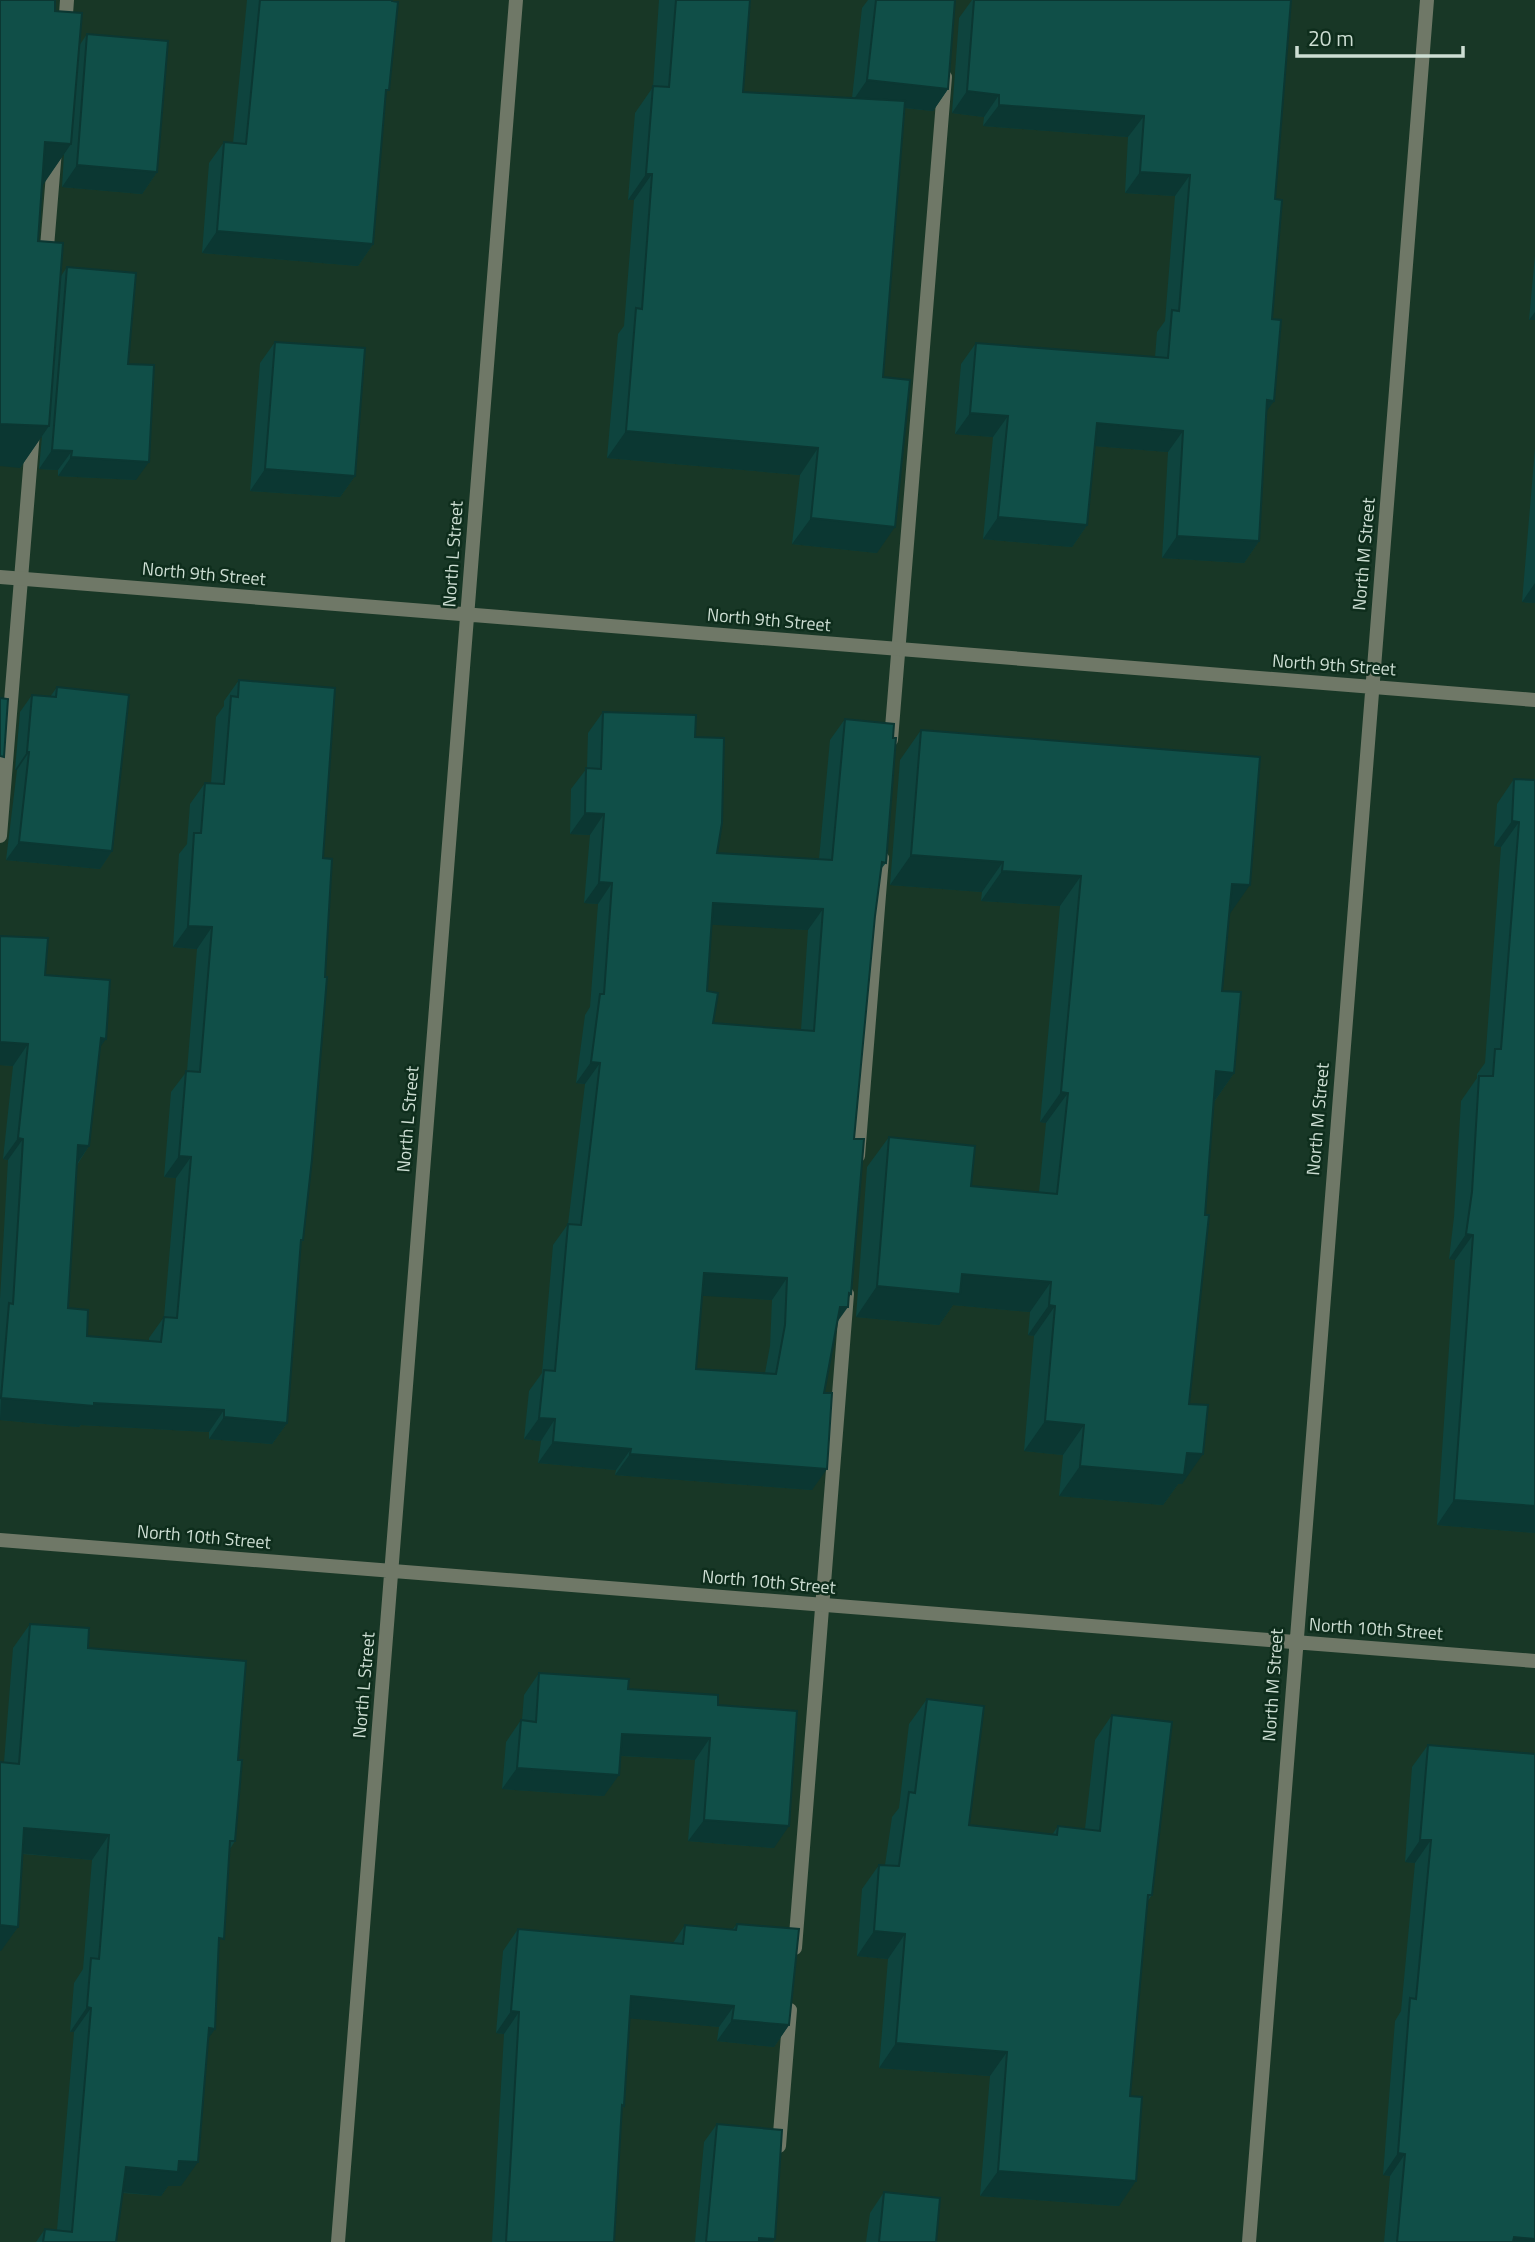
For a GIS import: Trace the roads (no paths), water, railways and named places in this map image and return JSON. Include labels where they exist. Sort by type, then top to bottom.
[{"type":"street","points":[[64,41],[67,0]]},
{"type":"street","name":"North L Street","points":[[338,2242],[516,0]]},
{"type":"street","name":"North M Street","points":[[1249,2242],[1427,0]]},
{"type":"street","points":[[890,753],[945,69]]},
{"type":"street","points":[[45,276],[56,138]]},
{"type":"street","points":[[0,836],[34,414]]},
{"type":"street","name":"North 9th Street","points":[[0,577],[1535,700]]},
{"type":"street","points":[[857,1165],[883,849]]},
{"type":"street","points":[[794,1964],[849,1275]]},
{"type":"street","name":"North 10th Street","points":[[0,1540],[1535,1661]]},
{"type":"street","points":[[778,2159],[792,1992]]}]
